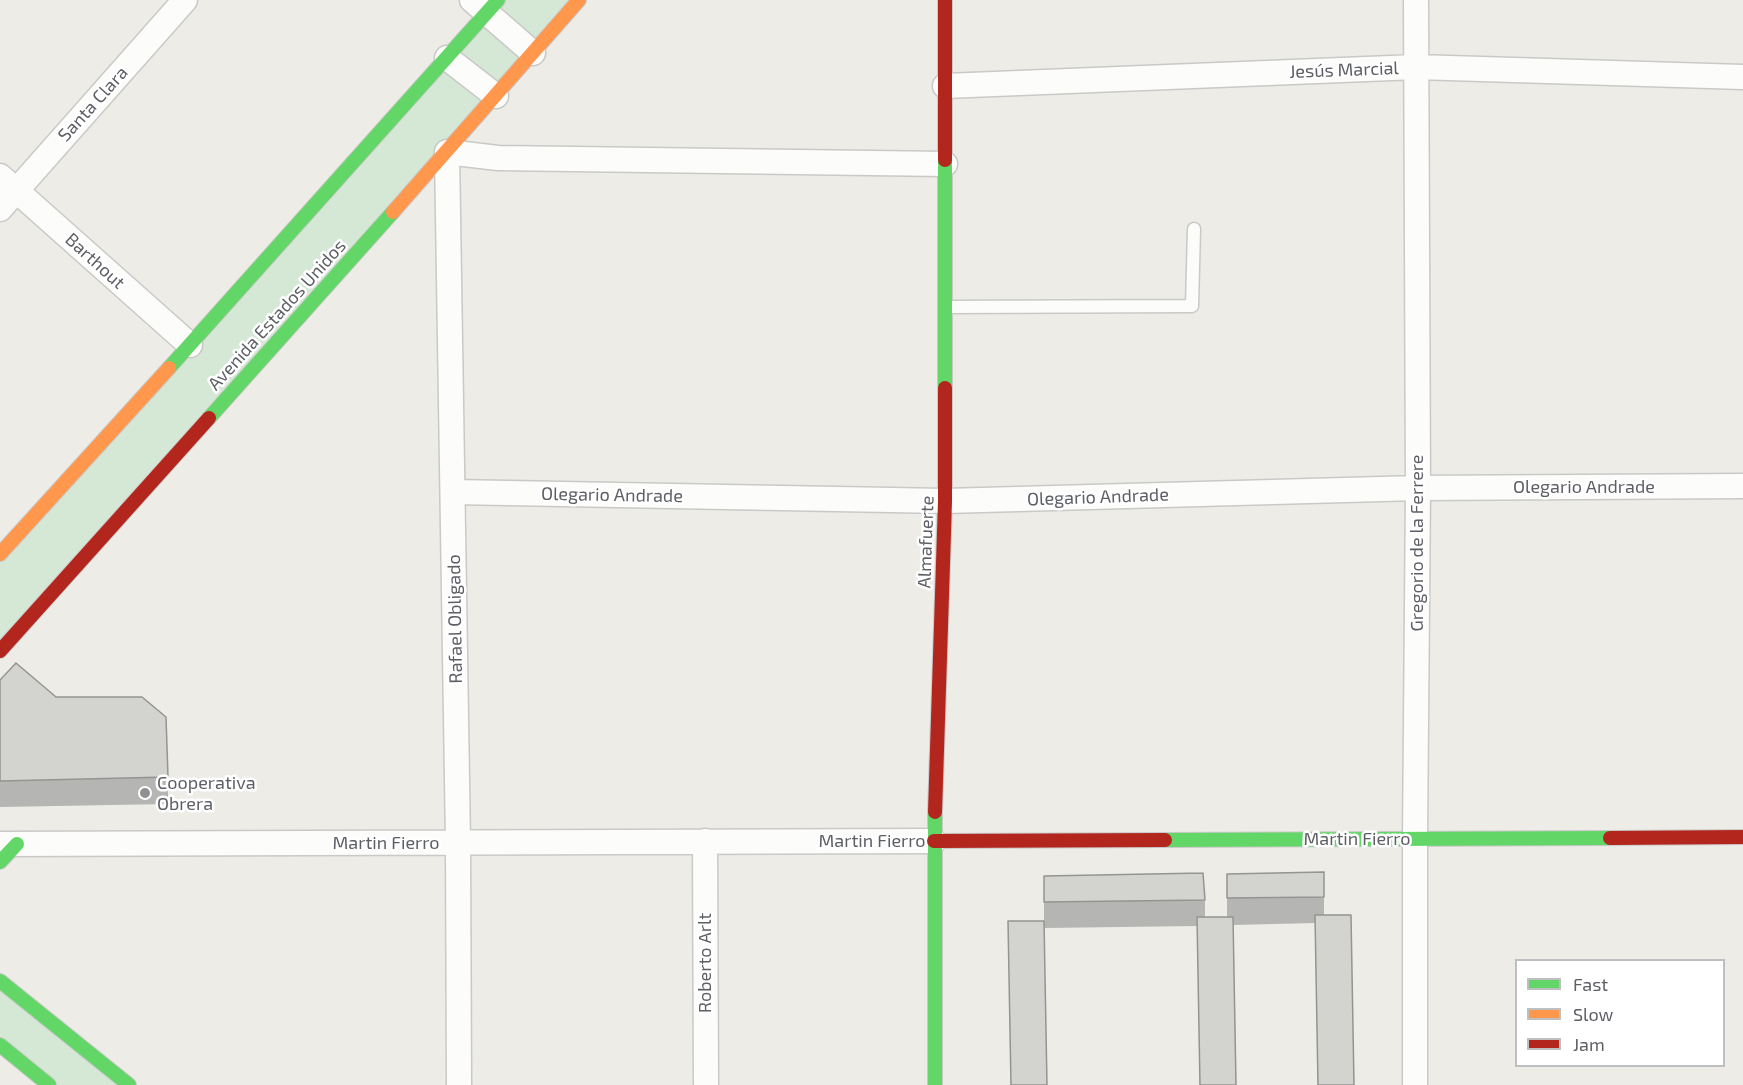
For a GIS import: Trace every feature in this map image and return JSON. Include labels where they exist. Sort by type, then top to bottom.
[{"type":"street","name":"Santa Clara","points":[[0,209],[8,183],[185,0]]},
{"type":"street","name":"Avenida Estados Unidos","points":[[0,651],[447,152],[579,0]]},
{"type":"street","name":"Almafuerte","points":[[935,1085],[934,841],[945,501],[945,0]]},
{"type":"street","name":"Gregorio de la Ferrere","points":[[1415,1085],[1414,839],[1418,488],[1416,0]]},
{"type":"street","points":[[0,554],[447,58],[486,4],[533,53]]},
{"type":"street","points":[[447,58],[496,96]]},
{"type":"street","name":"Jesús Marcial","points":[[945,86],[1416,68],[1743,77]]},
{"type":"street","points":[[447,152],[498,158],[945,164]]},
{"type":"street","name":"Rafael Obligado","points":[[447,152],[458,842],[459,1085]]},
{"type":"street","name":"Barthout","points":[[8,183],[190,345]]},
{"type":"street","name":"Olegario Andrade","points":[[453,492],[945,501],[1418,488],[1743,486]]},
{"type":"street","name":"Martin Fierro","points":[[8,844],[1743,837]]},
{"type":"street","name":"Roberto Arlt","points":[[705,841],[706,1085]]},
{"type":"street","points":[[0,862],[8,844]]},
{"type":"street","points":[[0,970],[5,985],[129,1085]]},
{"type":"street","points":[[0,1045],[49,1085]]},
{"type":"lane","points":[[946,307],[1192,306],[1194,230]]},
{"type":"green space","points":[[498,0],[579,0],[0,651],[0,554]]},
{"type":"green space","points":[[0,981],[129,1085],[49,1085],[0,1045]]},
{"type":"building","points":[[16,663],[56,697],[142,697],[166,717],[168,777],[0,781],[0,680]]},
{"type":"building","points":[[1324,872],[1324,897],[1227,898],[1227,874]]},
{"type":"building","points":[[1203,873],[1205,900],[1044,902],[1044,876]]},
{"type":"building","points":[[1315,915],[1351,915],[1354,1085],[1318,1085]]},
{"type":"building","points":[[1197,917],[1233,917],[1236,1085],[1200,1085]]},
{"type":"building","points":[[1008,921],[1044,921],[1047,1085],[1011,1085]]},
{"type":"traffic: fast","points":[[169,368],[498,0]]},
{"type":"traffic: fast","points":[[945,160],[945,388]]},
{"type":"traffic: fast","points":[[209,418],[393,212]]},
{"type":"traffic: fast","points":[[935,812],[935,1085]]},
{"type":"traffic: fast","points":[[1165,840],[1610,838]]},
{"type":"traffic: fast","points":[[0,862],[17,844]]},
{"type":"traffic: fast","points":[[0,981],[129,1085]]},
{"type":"traffic: fast","points":[[0,1045],[49,1085]]},
{"type":"traffic: slow","points":[[393,212],[579,0]]},
{"type":"traffic: slow","points":[[0,554],[169,368]]},
{"type":"traffic: jam","points":[[945,0],[945,160]]},
{"type":"traffic: jam","points":[[935,812],[945,501],[945,388]]},
{"type":"traffic: jam","points":[[0,651],[209,418]]},
{"type":"traffic: jam","points":[[1610,838],[1743,837]]},
{"type":"traffic: jam","points":[[934,841],[1165,840]]},
{"type":"place","name":"Cooperativa Obrera","points":[[145,793]]}]
